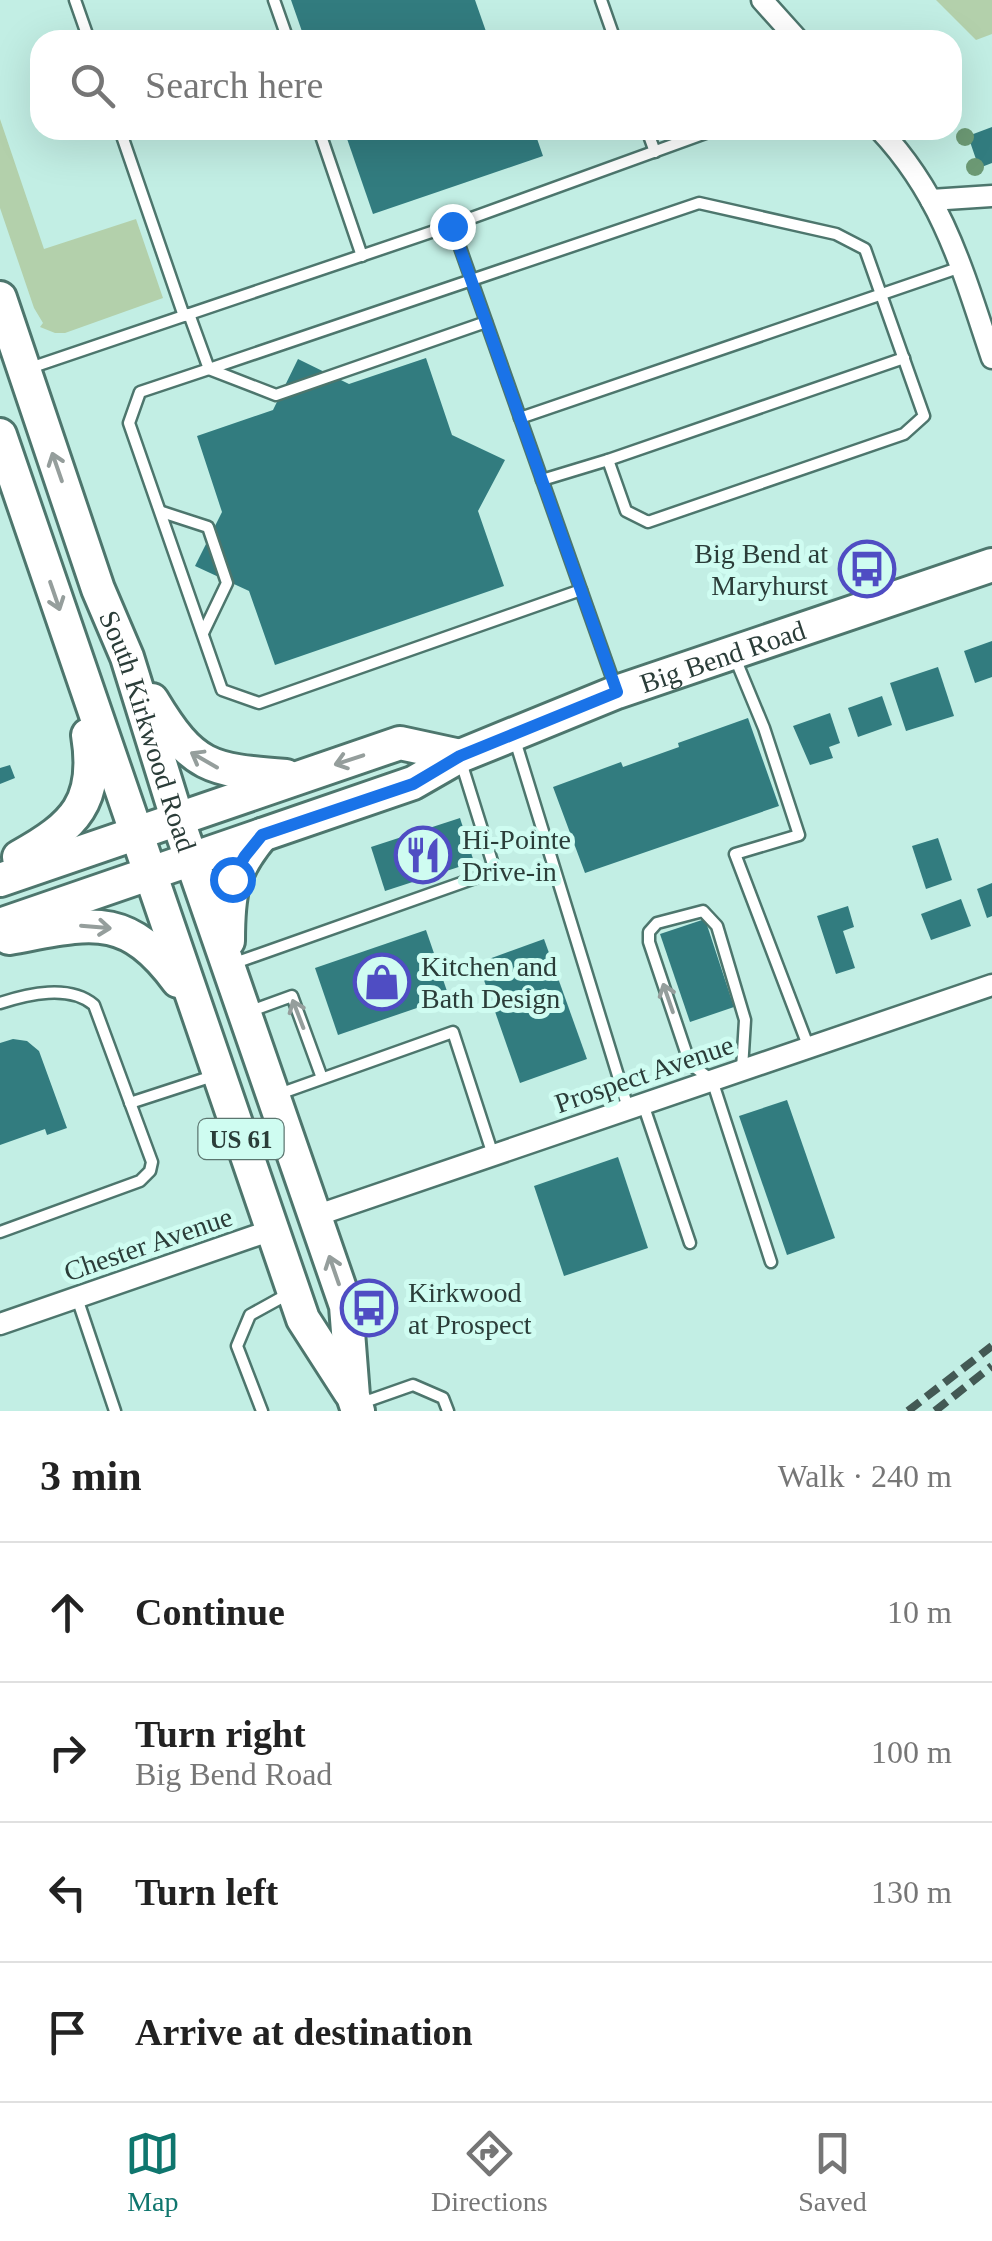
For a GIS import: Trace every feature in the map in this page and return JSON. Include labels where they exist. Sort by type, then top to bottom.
[{"type":"main road","name":"South Kirkwood Road","points":[[0,298],[98,589],[127,658],[272,1096],[293,1223],[293,1291],[303,1319],[355,1404]]},
{"type":"main road","name":"South Kirkwood Road","points":[[0,435],[14,494],[219,1074],[293,1223],[346,1306],[355,1404]]},
{"type":"main road","name":"Big Bend Road","points":[[0,924],[413,784],[460,756],[617,692],[992,565]]},
{"type":"main road","points":[[127,658],[175,738],[198,760],[222,770],[298,777]]},
{"type":"main road","points":[[0,867],[54,837],[84,804],[92,782],[93,763],[77,666]]},
{"type":"main road","points":[[0,880],[400,743],[460,756]]},
{"type":"main road","points":[[228,966],[232,879],[262,835]]},
{"type":"main road","points":[[0,940],[87,924],[115,929],[137,938],[158,955],[191,998]]},
{"type":"street","points":[[764,1],[789,30]]},
{"type":"street","points":[[889,140],[909,161],[952,237],[992,358]]},
{"type":"street","points":[[931,200],[992,196]]},
{"type":"street","name":"Prospect Avenue","points":[[293,1223],[992,986]]},
{"type":"street","name":"Chester Avenue","points":[[1,1320],[293,1223]]},
{"type":"lane","points":[[75,0],[86,30]]},
{"type":"lane","points":[[274,0],[284,30]]},
{"type":"lane","points":[[601,0],[612,30]]},
{"type":"lane","points":[[124,140],[208,368],[276,395],[486,322]]},
{"type":"lane","points":[[322,140],[362,256]]},
{"type":"lane","points":[[651,140],[655,152]]},
{"type":"lane","points":[[24,370],[452,226],[687,140]]},
{"type":"lane","points":[[581,590],[259,704],[222,690],[129,423],[140,392],[699,203],[836,234],[865,249],[924,416],[904,434],[648,522],[626,511],[608,460]]},
{"type":"lane","points":[[452,226],[617,692]]},
{"type":"lane","points":[[520,418],[962,267]]},
{"type":"lane","points":[[542,480],[904,358]]},
{"type":"lane","points":[[162,512],[208,527],[228,584],[203,633]]},
{"type":"lane","points":[[733,652],[764,728],[799,835],[735,854],[809,1048]]},
{"type":"lane","points":[[513,734],[635,1107],[690,1243]]},
{"type":"lane","points":[[228,966],[495,871],[460,756]]},
{"type":"lane","points":[[742,1070],[745,1020],[717,926],[702,911],[657,923],[649,932],[649,942],[690,1064],[712,1080],[771,1262]]},
{"type":"lane","points":[[0,1003],[66,992],[94,1005],[152,1162],[140,1181],[0,1232]]},
{"type":"lane","points":[[244,1014],[292,996],[322,1078]]},
{"type":"lane","points":[[272,1096],[453,1032],[493,1155]]},
{"type":"lane","points":[[130,1103],[219,1074]]},
{"type":"lane","points":[[262,1411],[237,1346],[250,1314],[293,1291]]},
{"type":"lane","points":[[76,1297],[115,1411]]},
{"type":"lane","points":[[355,1404],[413,1385],[444,1398],[448,1411]]},
{"type":"green space","points":[[936,0],[992,0],[992,34],[976,40]]},
{"type":"green space","points":[[0,119],[44,249],[136,219],[163,298],[65,333],[40,327],[43,323],[34,308],[0,208]]},
{"type":"building","points":[[291,0],[475,0],[486,30],[302,30]]},
{"type":"building","points":[[992,127],[992,163],[979,168],[968,136]]},
{"type":"building","points":[[347,140],[537,140],[543,156],[373,214]]},
{"type":"building","points":[[426,358],[452,435],[505,460],[478,511],[504,586],[275,665],[249,591],[195,566],[222,512],[197,436],[273,410],[298,359],[349,384]]},
{"type":"building","points":[[992,641],[992,677],[975,683],[964,651]]},
{"type":"building","points":[[938,667],[954,716],[906,731],[890,683]]},
{"type":"building","points":[[882,696],[892,725],[858,737],[848,708]]},
{"type":"building","points":[[830,713],[840,743],[829,747],[833,758],[810,765],[793,726]]},
{"type":"building","points":[[748,718],[779,806],[585,873],[553,787],[621,762],[623,767]]},
{"type":"building","points":[[10,765],[15,778],[0,784],[0,768]]},
{"type":"building","name":"Hi-Pointe Drive-in","points":[[460,818],[474,862],[385,891],[371,847]]},
{"type":"building","points":[[938,838],[952,880],[926,889],[912,846]]},
{"type":"building","points":[[992,883],[992,916],[987,918],[977,889]]},
{"type":"building","points":[[961,899],[971,926],[931,940],[921,914]]},
{"type":"building","points":[[848,906],[854,927],[843,931],[855,968],[836,974],[817,916]]},
{"type":"building","points":[[705,919],[734,1007],[690,1022],[660,934]]},
{"type":"building","name":"Kitchen and Bath Design","points":[[426,930],[449,997],[338,1035],[315,968]]},
{"type":"building","points":[[544,939],[587,1059],[520,1083],[478,963]]},
{"type":"building","points":[[13,1039],[27,1041],[39,1051],[67,1128],[47,1135],[45,1129],[0,1145],[0,1043]]},
{"type":"building","points":[[787,1100],[835,1238],[787,1255],[739,1116]]},
{"type":"building","points":[[618,1157],[648,1248],[564,1276],[534,1186]]},
{"type":"railway","points":[[908,1411],[992,1346]]},
{"type":"railway","points":[[935,1411],[992,1366]]},
{"type":"place","name":"Big Bend at Maryhurst","points":[[867,569]]},
{"type":"place","name":"Hi-Pointe Drive-in","points":[[423,855]]},
{"type":"place","name":"Kitchen and Bath Design","points":[[382,982]]},
{"type":"place","name":"Kirkwood at Prospect","points":[[369,1308]]},
{"type":"route","points":[[232,879],[262,835],[413,784],[460,756],[617,692],[452,226]]}]
